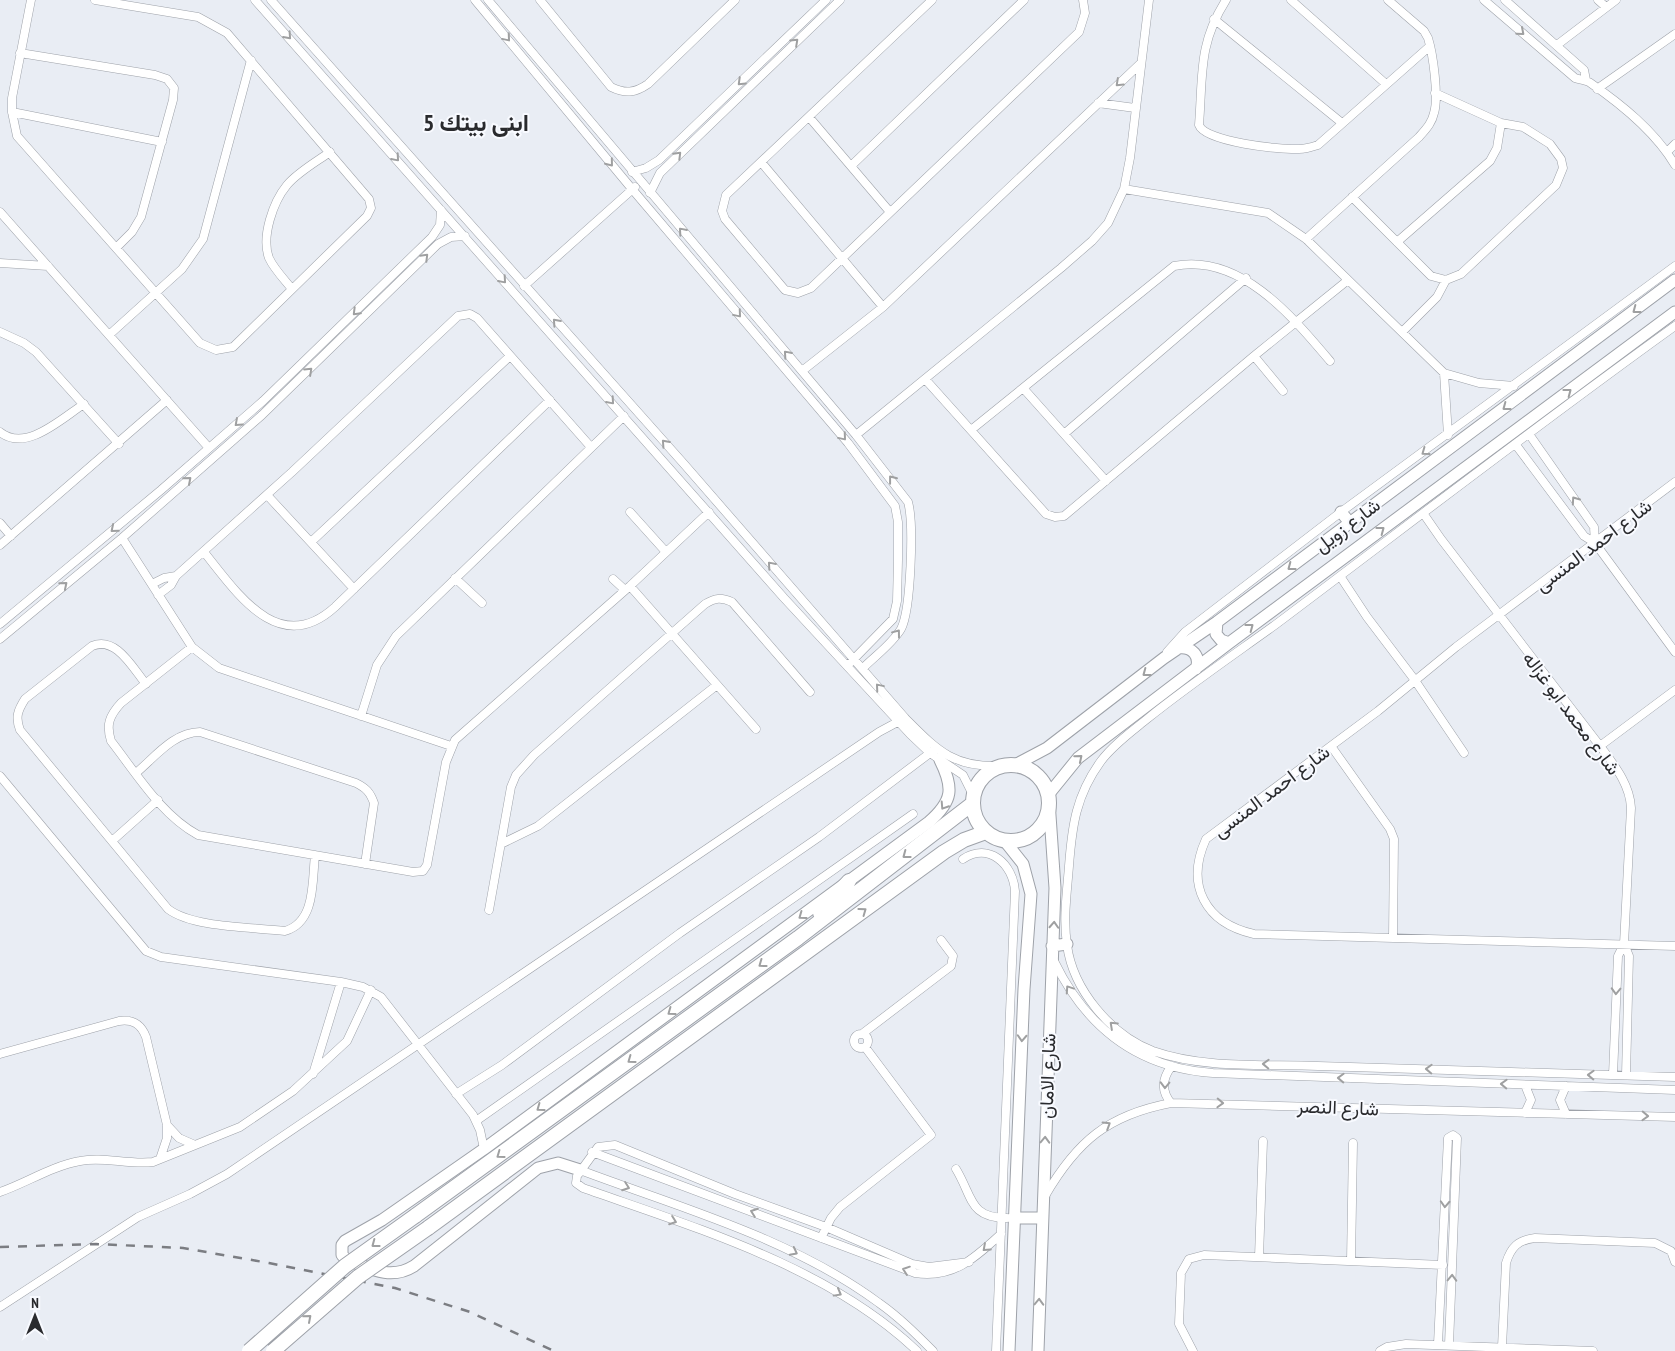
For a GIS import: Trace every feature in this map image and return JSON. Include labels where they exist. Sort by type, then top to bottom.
[{"type":"highway","points":[[249,1351],[345,1266],[798,938],[973,800],[983,776],[1008,766],[1028,769],[1039,777],[1048,798],[1046,818],[1036,831],[1021,839],[1004,840],[986,832],[976,819],[973,800]]},
{"type":"highway","points":[[273,1351],[358,1277],[944,852],[964,840],[986,832]]},
{"type":"highway","points":[[798,938],[849,881]]},
{"type":"street","points":[[31,0],[13,86],[12,112],[17,136],[200,343],[216,350],[233,346],[242,340],[367,216],[371,208],[369,199],[227,33],[198,17],[95,0]]},
{"type":"street","points":[[255,0],[675,472],[784,598],[882,706],[902,720],[935,754],[963,775],[973,800]]},
{"type":"street","points":[[271,0],[856,660],[889,700],[902,720]]},
{"type":"street","points":[[476,0],[632,190],[848,443],[891,498],[898,514],[897,601],[893,619],[856,660],[847,666]]},
{"type":"street","points":[[488,0],[640,182],[856,435],[908,502],[910,512],[909,561],[904,623],[894,638],[863,668]]},
{"type":"street","points":[[540,0],[611,87],[620,91],[630,92],[640,90],[648,84],[735,0]]},
{"type":"street","points":[[632,172],[646,168],[659,160],[826,0]]},
{"type":"street","points":[[650,193],[655,179],[665,168],[840,0]]},
{"type":"street","points":[[932,0],[726,195],[722,211],[725,219],[779,286],[791,292],[805,291],[842,259],[1079,32],[1085,13],[1083,0]]},
{"type":"street","points":[[851,166],[1024,0]]},
{"type":"street","points":[[856,435],[1092,242],[1114,214],[1124,189],[1149,0]]},
{"type":"street","points":[[1226,0],[1214,18],[1203,54],[1199,125],[1202,130],[1232,142],[1302,149],[1318,145],[1430,46]]},
{"type":"street","points":[[1292,0],[1386,84]]},
{"type":"street","points":[[1306,239],[1428,127],[1436,107],[1430,46],[1424,31],[1388,0]]},
{"type":"street","points":[[1484,0],[1575,78],[1586,80],[1634,118],[1668,152],[1675,165]]},
{"type":"street","points":[[1505,0],[1584,70],[1586,80]]},
{"type":"street","points":[[1598,0],[1606,8]]},
{"type":"street","points":[[1557,45],[1616,0]]},
{"type":"street","points":[[1214,18],[1342,123]]},
{"type":"street","points":[[1597,89],[1675,34]]},
{"type":"street","points":[[20,53],[167,79],[171,83],[174,93],[139,222],[116,248]]},
{"type":"street","points":[[109,335],[186,265],[203,239],[251,60]]},
{"type":"street","points":[[802,371],[883,307],[1140,63]]},
{"type":"street","points":[[1352,196],[1431,276],[1446,280],[1461,274],[1556,186],[1561,177],[1561,159],[1550,144],[1523,127],[1501,123],[1435,93]]},
{"type":"street","points":[[560,102],[568,95]]},
{"type":"street","points":[[1098,103],[1136,108]]},
{"type":"street","points":[[12,112],[162,142]]},
{"type":"street","points":[[809,117],[890,212]]},
{"type":"street","points":[[1397,242],[1490,161],[1497,148],[1501,123]]},
{"type":"street","points":[[1668,152],[1675,144]]},
{"type":"street","points":[[292,289],[272,263],[267,248],[267,233],[274,211],[286,186],[330,152]]},
{"type":"street","points":[[659,160],[665,168]]},
{"type":"street","points":[[761,162],[883,307]]},
{"type":"street","points":[[524,286],[640,182]]},
{"type":"street","points":[[1124,189],[1261,211],[1272,216],[1306,239],[1444,373],[1479,383],[1514,386]]},
{"type":"street","points":[[0,624],[161,490],[316,351],[432,238],[440,225],[441,210]]},
{"type":"street","points":[[0,212],[209,448]]},
{"type":"street","points":[[0,639],[122,538],[323,358],[438,244],[451,237],[465,236]]},
{"type":"street","points":[[432,238],[438,244]]},
{"type":"street","points":[[0,262],[48,266]]},
{"type":"street","points":[[971,430],[1174,266],[1188,264],[1203,265],[1246,278],[1296,321],[1330,361]]},
{"type":"street","points":[[1164,658],[1166,653],[1185,632],[1341,512],[1514,386],[1617,317],[1675,266]]},
{"type":"street","points":[[1064,434],[1246,278]]},
{"type":"street","points":[[924,379],[1050,516],[1064,516],[1296,321],[1348,280]]},
{"type":"street","points":[[1402,332],[1438,296],[1446,280]]},
{"type":"street","name":"شارع زويل","points":[[1008,766],[1047,748],[1164,658],[1217,622],[1350,523],[1617,317],[1675,280]]},
{"type":"street","points":[[717,289],[726,282]]},
{"type":"street","points":[[372,295],[380,303]]},
{"type":"street","name":"شارع زويل","points":[[1048,798],[1078,758],[1229,643],[1454,482],[1628,354],[1675,312]]},
{"type":"street","points":[[158,594],[171,585],[176,576],[267,495],[458,316],[470,314],[477,318],[590,446]]},
{"type":"street","points":[[1675,326],[1628,354],[1516,445],[1454,482],[1423,513],[1179,693],[1111,749],[1100,763],[1077,805],[1071,835],[1066,900],[1067,944],[1075,974],[1092,1003],[1126,1036],[1148,1049],[1169,1056],[1214,1062],[1675,1077]]},
{"type":"street","points":[[0,332],[24,343],[36,352],[119,444]]},
{"type":"street","points":[[316,351],[323,358]]},
{"type":"street","points":[[311,542],[510,356]]},
{"type":"street","points":[[1254,356],[1283,391]]},
{"type":"street","points":[[1444,373],[1448,435]]},
{"type":"street","points":[[1023,388],[1106,481]]},
{"type":"street","points":[[0,545],[119,444],[167,400]]},
{"type":"street","points":[[204,552],[249,605],[266,617],[284,625],[300,626],[317,621],[354,588],[550,400]]},
{"type":"street","points":[[0,432],[14,438],[30,437],[84,404]]},
{"type":"street","points":[[361,716],[377,665],[388,645],[590,446],[624,416]]},
{"type":"street","points":[[1529,434],[1594,527],[1596,531],[1595,543]]},
{"type":"street","points":[[1516,445],[1584,536],[1595,543],[1675,652]]},
{"type":"street","points":[[675,472],[684,464]]},
{"type":"street","name":"شارع احمد المنسى","points":[[1675,482],[1414,679],[1378,711],[1206,839],[1200,853],[1197,868],[1199,890],[1212,912],[1224,923],[1238,930],[1254,934],[1675,946]]},
{"type":"street","points":[[161,490],[168,497]]},
{"type":"street","points":[[267,495],[354,588]]},
{"type":"street","points":[[630,512],[666,552]]},
{"type":"street","points":[[192,647],[111,714],[108,729],[111,741],[158,800],[182,826],[198,834],[365,864],[413,872],[425,869],[446,762],[451,746],[460,734],[627,588],[710,512]]},
{"type":"street","points":[[1341,512],[1350,523]]},
{"type":"street","name":"شارع محمد ابو غزاله","points":[[1423,513],[1499,616],[1600,746],[1622,778],[1629,793],[1631,805],[1624,944],[1618,956],[1613,1075]]},
{"type":"street","points":[[0,523],[10,536]]},
{"type":"street","points":[[122,538],[192,647],[212,664],[235,675],[451,746]]},
{"type":"street","points":[[898,560],[909,561]]},
{"type":"street","points":[[152,584],[164,578],[176,576]]},
{"type":"street","points":[[1340,576],[1367,617],[1414,679],[1464,753]]},
{"type":"street","points":[[455,578],[482,603]]},
{"type":"street","points":[[613,579],[627,588],[672,633],[756,729]]},
{"type":"street","points":[[39,592],[46,601]]},
{"type":"street","points":[[489,910],[511,787],[524,764],[713,599],[723,598],[732,602],[810,692]]},
{"type":"street","points":[[1217,622],[1216,634],[1221,640],[1229,643]]},
{"type":"street","points":[[146,684],[115,648],[107,643],[99,643],[92,646],[25,699],[18,709],[17,722],[20,730],[168,909],[175,915],[193,921],[285,931],[294,928],[307,914],[315,855]]},
{"type":"street","points":[[1178,648],[1187,648],[1194,653],[1198,661],[1196,669]]},
{"type":"street","points":[[501,844],[538,826],[717,685]]},
{"type":"street","points":[[1600,746],[1675,690]]},
{"type":"street","points":[[882,706],[889,700]]},
{"type":"street","points":[[0,1307],[138,1217],[190,1194],[226,1174],[878,732],[902,720]]},
{"type":"street","points":[[136,773],[176,739],[192,732],[200,732],[356,783],[364,787],[371,794],[374,803],[365,864]]},
{"type":"street","points":[[1331,746],[1390,829],[1394,839],[1393,938]]},
{"type":"street","points":[[935,754],[975,766],[1008,766]]},
{"type":"street","points":[[933,1351],[902,1321],[879,1303],[814,1263],[755,1235],[558,1162],[538,1168],[414,1266],[400,1273],[381,1273],[346,1259],[342,1255],[342,1245],[345,1241],[382,1220],[484,1150],[929,822],[945,806],[950,794],[949,785],[935,754]]},
{"type":"street","points":[[456,1094],[502,1065],[680,934],[935,754]]},
{"type":"street","points":[[0,776],[138,944],[146,951],[161,957],[342,982],[371,990],[381,997],[396,1014],[476,1121],[484,1150]]},
{"type":"street","name":"شارع الامان","points":[[1038,1351],[1055,870],[1048,798]]},
{"type":"street","points":[[112,841],[158,800]]},
{"type":"street","points":[[476,1121],[913,814]]},
{"type":"street","name":"شارع الامان","points":[[1004,840],[1023,864],[1031,894],[1008,1218],[1009,1351]]},
{"type":"street","points":[[963,859],[975,854],[994,856],[1009,868],[1014,883],[1008,1218],[1001,1234],[996,1351]]},
{"type":"street","points":[[821,1238],[840,1207],[931,1135],[865,1047],[860,1048],[854,1042],[857,1036],[951,966],[953,956],[941,940]]},
{"type":"street","points":[[1052,946],[1067,944]]},
{"type":"street","name":"شارع محمد ابو غزاله","points":[[1624,944],[1629,956],[1626,1075]]},
{"type":"street","name":"شارع النصر","points":[[1052,958],[1064,983],[1080,1005],[1109,1035],[1143,1057],[1171,1067],[1213,1073],[1675,1090]]},
{"type":"street","points":[[313,1074],[342,982]]},
{"type":"street","points":[[0,1192],[81,1160],[95,1159],[138,1164],[160,1160],[240,1127],[263,1113],[313,1074],[347,1041],[371,990]]},
{"type":"street","points":[[0,1054],[119,1020],[133,1021],[143,1030],[167,1125],[167,1138],[160,1160]]},
{"type":"street","points":[[1171,1067],[1164,1084],[1164,1092],[1171,1103]]},
{"type":"street","points":[[1411,1069],[1412,1080]]},
{"type":"street","points":[[1525,1113],[1531,1100],[1526,1085]]},
{"type":"street","points":[[1566,1086],[1560,1100],[1566,1114]]},
{"type":"street","name":"شارع النصر","points":[[1042,1202],[1070,1157],[1098,1131],[1124,1116],[1145,1108],[1171,1103],[1675,1117]]},
{"type":"street","points":[[167,1125],[179,1138],[195,1145]]},
{"type":"street","points":[[1438,1344],[1448,1138],[1453,1135],[1457,1138],[1449,1345]]},
{"type":"street","points":[[1259,1257],[1262,1141]]},
{"type":"street","points":[[1352,1261],[1353,1143]]},
{"type":"street","points":[[917,1351],[872,1314],[806,1277],[729,1242],[583,1188],[575,1180],[580,1170],[592,1152],[604,1144],[620,1146],[735,1194],[826,1227],[923,1267],[969,1262]]},
{"type":"street","points":[[592,1152],[915,1273],[939,1274],[955,1270],[969,1262],[1001,1234]]},
{"type":"street","points":[[956,1169],[980,1213],[987,1217],[1042,1218]]},
{"type":"street","points":[[1447,1177],[1456,1177]]},
{"type":"street","points":[[1502,1347],[1506,1263],[1510,1252],[1521,1242],[1535,1238],[1655,1243],[1671,1251],[1675,1262]]},
{"type":"street","points":[[1193,1351],[1179,1324],[1181,1273],[1185,1263],[1199,1255],[1443,1265]]},
{"type":"street","points":[[806,1277],[814,1263]]},
{"type":"street","points":[[872,1314],[879,1303]]},
{"type":"street","points":[[1440,1304],[1451,1304]]},
{"type":"street","points":[[1380,1351],[1396,1345],[1438,1344],[1593,1351]]},
{"type":"railway","points":[[0,1247],[96,1244],[183,1248],[269,1263],[395,1288],[470,1312],[554,1351]]},
{"type":"district","name":"ابنى بيتك 5","points":[[476,123]]}]
